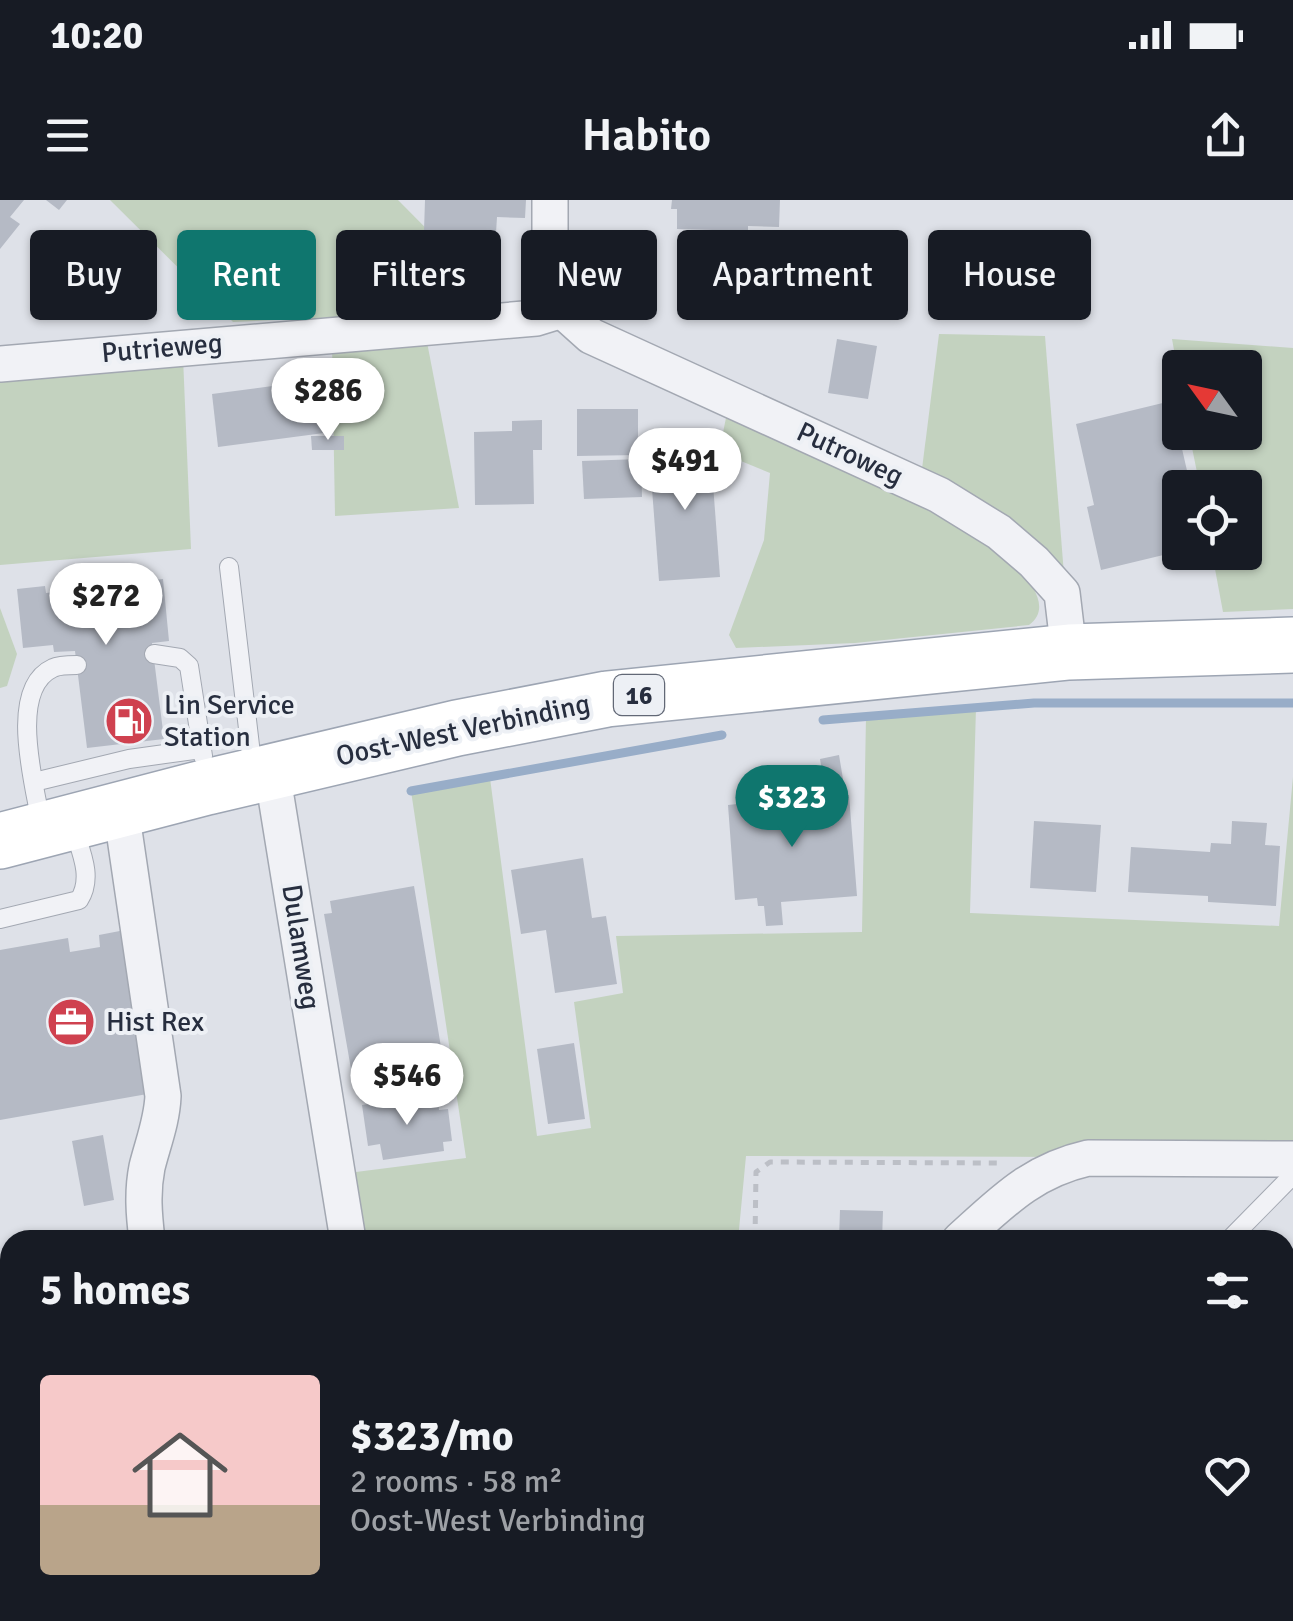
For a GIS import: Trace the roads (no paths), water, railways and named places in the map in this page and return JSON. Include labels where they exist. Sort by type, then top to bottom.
[{"type":"main road","name":"Oost-West Verbinding","points":[[54,817],[234,771],[607,699],[1069,652],[1293,645]]},
{"type":"street","points":[[550,200],[550,230]]},
{"type":"street","name":"Putrieweg","points":[[0,364],[521,319]]},
{"type":"street","name":"Putroweg","points":[[573,320],[590,336],[938,495],[999,532],[1062,593],[1069,652]]},
{"type":"street","name":"Dulamweg","points":[[234,771],[346,1230]]},
{"type":"street","points":[[54,817],[163,1096],[145,1187],[146,1230]]},
{"type":"street","points":[[971,1230],[1022,1184],[1062,1164],[1088,1158],[1293,1159]]},
{"type":"lane","points":[[229,566],[234,771]]},
{"type":"lane","points":[[154,654],[180,658],[189,666],[234,771]]},
{"type":"lane","points":[[0,919],[80,900],[87,888],[87,876],[54,817],[26,719],[35,686],[53,668],[77,665]]},
{"type":"lane","points":[[54,817],[129,759],[234,771]]},
{"type":"lane","points":[[1239,1230],[1293,1175]]},
{"type":"waterway","points":[[823,720],[1034,703],[1293,703]]},
{"type":"waterway","points":[[411,791],[722,735]]},
{"type":"place","name":"Lin Service Station","points":[[129,721]]},
{"type":"place","name":"Hist Rex","points":[[71,1022]]}]
